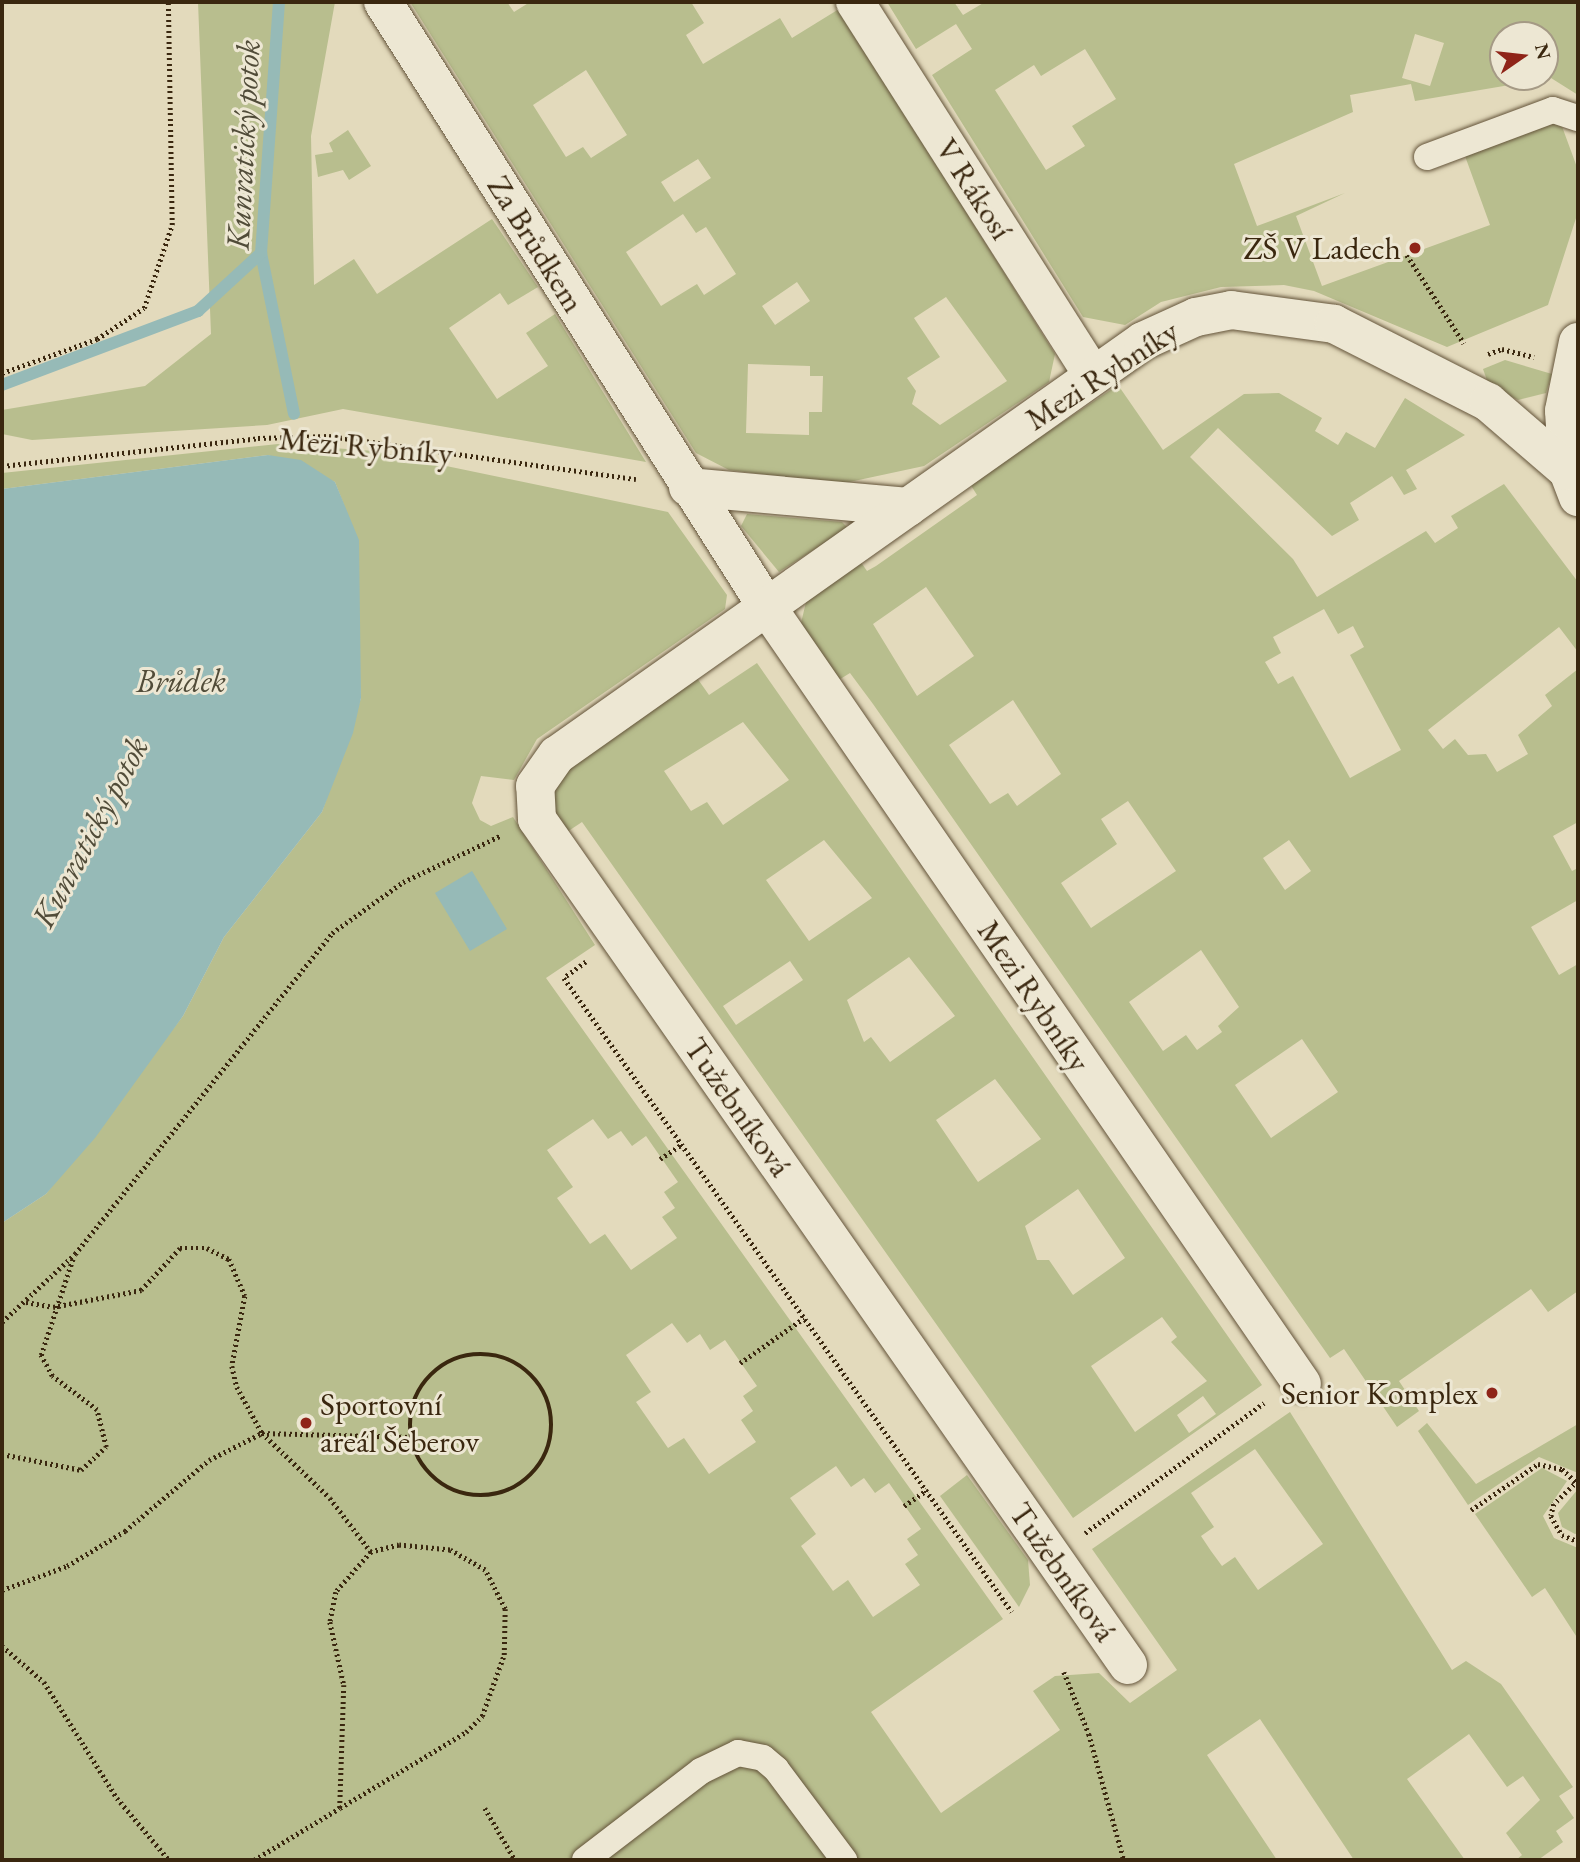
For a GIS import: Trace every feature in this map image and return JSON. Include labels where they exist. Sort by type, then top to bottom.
[{"type":"street","name":"Za Brůdkem","points":[[383,2],[688,487]]},
{"type":"street","name":"V Rákosí","points":[[855,2],[1093,376]]},
{"type":"street","name":"Mezi Rybníky","points":[[767,607],[1143,341],[1212,312],[1315,319],[1388,348],[1488,402],[1573,484]]},
{"type":"street","points":[[1573,484],[1564,411],[1578,342]]},
{"type":"street","points":[[688,487],[908,507]]},
{"type":"street","name":"Mezi Rybníky","points":[[688,487],[767,607],[1298,1380]]},
{"type":"street","points":[[537,819],[535,786],[557,755],[767,607]]},
{"type":"street","name":"Tužebníková","points":[[537,819],[1128,1665]]},
{"type":"lane","points":[[1427,157],[1553,110],[1578,118]]},
{"type":"lane","points":[[585,1860],[701,1770],[722,1758],[751,1753],[797,1792],[844,1860]]},
{"type":"path","points":[[2,373],[97,339],[144,308],[172,225],[168,2]]},
{"type":"path","points":[[1407,255],[1467,350]]},
{"type":"path","name":"Mezi Rybníky","points":[[2,466],[230,440],[329,436],[688,487]]},
{"type":"path","points":[[2,1322],[75,1254],[332,933],[404,881],[537,819]]},
{"type":"path","points":[[591,959],[564,978],[1012,1612]]},
{"type":"path","points":[[660,1159],[682,1144]]},
{"type":"path","points":[[26,1302],[53,1307],[141,1290],[180,1248],[218,1252],[242,1282],[246,1311],[233,1373],[262,1433],[330,1498],[371,1552]]},
{"type":"path","points":[[2,1454],[81,1470],[106,1447],[97,1410],[43,1362],[42,1337],[75,1254]]},
{"type":"path","points":[[740,1363],[804,1318]]},
{"type":"path","points":[[479,1354],[524,1368],[551,1408],[547,1453],[534,1473],[496,1495],[451,1490],[425,1468],[411,1437],[419,1390],[455,1359],[479,1354]]},
{"type":"path","points":[[1052,1556],[1239,1425],[1298,1380]]},
{"type":"path","points":[[2,1590],[90,1552],[209,1460],[262,1433],[411,1437]]},
{"type":"path","points":[[1472,1510],[1538,1464],[1562,1469],[1577,1482],[1554,1504],[1551,1516],[1562,1535],[1578,1541]]},
{"type":"path","points":[[904,1506],[927,1490]]},
{"type":"path","points":[[254,1860],[340,1808],[475,1725],[493,1692],[507,1638],[502,1596],[473,1561],[430,1545],[371,1552],[344,1578],[331,1607],[344,1685],[340,1808]]},
{"type":"path","points":[[2,1646],[44,1682],[117,1798],[169,1860]]},
{"type":"path","points":[[1064,1672],[1089,1734],[1124,1860]]},
{"type":"path","points":[[485,1808],[515,1860]]},
{"type":"green space","points":[[198,2],[335,2],[311,136],[314,285],[354,259],[377,294],[492,219],[538,287],[508,305],[500,293],[449,328],[497,399],[548,366],[526,333],[555,314],[646,462],[343,409],[267,425],[32,440],[2,434],[2,410],[145,386],[211,334]]},
{"type":"green space","points":[[410,2],[507,2],[514,12],[530,2],[691,2],[704,23],[686,35],[703,64],[780,18],[792,38],[839,9],[1055,354],[1049,382],[924,466],[840,484],[729,470],[696,453]],"holes":[[[586,70],[627,135],[591,158],[583,147],[566,157],[533,105]],[[698,159],[711,178],[674,202],[661,182]],[[683,214],[696,233],[706,227],[736,274],[704,295],[697,284],[661,306],[626,252]],[[797,282],[810,301],[775,325],[762,306]],[[946,297],[1007,381],[940,425],[912,404],[916,391],[907,378],[940,357],[914,318]],[[748,364],[810,366],[810,376],[823,376],[822,412],[809,412],[809,435],[746,433]]]},
{"type":"green space","points":[[887,2],[954,2],[963,15],[985,2],[1578,2],[1578,95],[1559,83],[1559,21],[1489,21],[1489,88],[1415,101],[1411,84],[1350,95],[1353,112],[1234,164],[1257,226],[1345,193],[1296,216],[1322,286],[1490,225],[1465,156],[1560,121],[1578,170],[1578,212],[1548,305],[1447,347],[1314,291],[1284,285],[1221,287],[1161,302],[1125,325],[1083,317],[932,75],[972,49],[956,24],[916,49]],"holes":[[[1415,34],[1444,43],[1430,86],[1402,78]],[[1085,49],[1116,99],[1072,126],[1085,146],[1046,170],[995,90],[1034,65],[1041,76]]]},
{"type":"green space","points":[[348,130],[371,166],[349,180],[343,170],[318,177],[315,155],[333,152],[329,143]]},
{"type":"green space","points":[[1505,360],[1552,374],[1546,393],[1518,400],[1489,386],[1483,369]]},
{"type":"green space","points":[[1118,385],[1163,450],[1244,394],[1279,393],[1322,418],[1315,431],[1338,445],[1346,432],[1375,448],[1405,398],[1465,435],[1406,470],[1417,489],[1404,495],[1392,476],[1350,503],[1359,520],[1332,536],[1218,428],[1190,457],[1293,559],[1317,597],[1426,531],[1435,543],[1458,528],[1451,516],[1504,484],[1578,582],[1578,652],[1559,627],[1428,730],[1443,749],[1455,739],[1468,755],[1486,754],[1497,772],[1528,754],[1518,735],[1552,706],[1545,695],[1578,669],[1578,822],[1553,836],[1572,871],[1578,868],[1578,900],[1531,927],[1559,975],[1578,964],[1578,1291],[1548,1312],[1531,1289],[1399,1381],[1419,1411],[1397,1427],[1344,1349],[1330,1358],[873,704],[850,673],[837,681],[801,623],[807,598],[858,558],[867,571],[876,566],[977,495],[970,484]],"holes":[[[926,587],[974,656],[917,696],[873,624]],[[1324,609],[1338,634],[1353,626],[1364,647],[1350,655],[1401,750],[1350,778],[1293,676],[1278,684],[1265,662],[1281,653],[1273,637]],[[1013,700],[1061,774],[1017,806],[1008,793],[990,804],[949,745]],[[1128,801],[1176,871],[1091,928],[1061,883],[1117,844],[1101,819]],[[1289,840],[1311,871],[1285,890],[1263,858]],[[1201,950],[1239,1007],[1218,1026],[1222,1032],[1197,1050],[1186,1035],[1163,1051],[1129,1002]],[[1302,1039],[1338,1092],[1271,1138],[1235,1085]]]},
{"type":"green space","points":[[278,444],[374,451],[668,512],[727,595],[725,609],[537,739],[514,780],[481,776],[472,803],[480,820],[491,826],[513,817],[595,945],[546,978],[1003,1619],[871,1712],[941,1813],[1060,1730],[1033,1691],[1055,1676],[1099,1673],[1130,1703],[1177,1670],[1092,1549],[1290,1412],[1452,1670],[1466,1661],[1501,1684],[1573,1787],[1559,1796],[1574,1818],[1556,1831],[1563,1842],[1538,1860],[1516,1860],[1522,1855],[1506,1833],[1540,1800],[1523,1776],[1507,1787],[1469,1734],[1407,1779],[1465,1860],[1354,1860],[1260,1719],[1207,1755],[1277,1860],[2,1860],[2,1223],[46,1194],[183,1016],[224,937],[322,812],[361,698],[344,505],[335,482],[268,455],[2,489],[2,473]],"holes":[[[593,1119],[608,1139],[621,1131],[632,1146],[646,1136],[678,1182],[664,1192],[675,1208],[662,1217],[677,1238],[631,1270],[605,1234],[590,1244],[557,1198],[573,1187],[547,1150]],[[672,1323],[687,1343],[700,1334],[710,1350],[725,1340],[757,1386],[743,1396],[753,1411],[741,1420],[756,1442],[709,1474],[684,1438],[668,1448],[636,1402],[651,1392],[626,1355]],[[1255,1449],[1323,1544],[1258,1590],[1235,1557],[1222,1566],[1211,1551],[1201,1536],[1214,1527],[1191,1493]],[[836,1466],[851,1487],[864,1478],[875,1493],[889,1483],[921,1529],[907,1539],[918,1555],[905,1564],[920,1585],[873,1617],[848,1580],[833,1591],[801,1546],[816,1534],[790,1498]]]},
{"type":"green space","points":[[747,514],[842,522],[848,528],[779,572],[741,526]]},
{"type":"green space","points":[[757,663],[1262,1385],[1073,1518],[582,822],[567,832],[556,815],[553,796],[562,774],[697,678],[709,695]],"holes":[[[743,722],[789,780],[723,825],[707,802],[691,811],[664,771]],[[824,840],[872,898],[809,941],[766,880]],[[909,957],[955,1016],[890,1062],[871,1037],[864,1042],[847,1000]],[[790,961],[803,980],[736,1025],[723,1006]],[[995,1079],[1041,1139],[978,1182],[936,1120]],[[1078,1189],[1125,1258],[1073,1295],[1049,1260],[1037,1260],[1025,1226]],[[1162,1317],[1177,1337],[1171,1342],[1207,1381],[1135,1432],[1091,1366]],[[1203,1396],[1216,1414],[1189,1433],[1177,1415]]]},
{"type":"green space","points":[[1427,1423],[1476,1484],[1578,1424],[1578,1473],[1539,1457],[1468,1505],[1418,1431]]},
{"type":"green space","points":[[1542,1468],[1567,1481],[1543,1516],[1554,1538],[1578,1548],[1578,1639],[1545,1588],[1532,1597],[1475,1514]]},
{"type":"green space","points":[[967,1475],[1028,1560],[1030,1585],[1019,1607],[940,1496]]},
{"type":"green space","points":[[1578,1489],[1578,1533],[1575,1534],[1562,1527],[1558,1513]]},
{"type":"water","name":"Brůdek","points":[[268,455],[301,460],[335,482],[359,540],[361,698],[353,733],[322,812],[224,937],[183,1016],[95,1138],[46,1194],[2,1223],[2,489]]},
{"type":"water","points":[[472,871],[507,929],[470,951],[435,893]]},
{"type":"waterway","name":"Kunratický potok","points":[[279,2],[261,253],[294,414]]},
{"type":"waterway","points":[[2,385],[198,311],[261,253]]},
{"type":"place","name":"ZŠ V Ladech","points":[[1415,248]]},
{"type":"place","name":"Senior Komplex","points":[[1492,1393]]},
{"type":"place","name":"Sportovní areál Šeberov","points":[[306,1423]]}]
